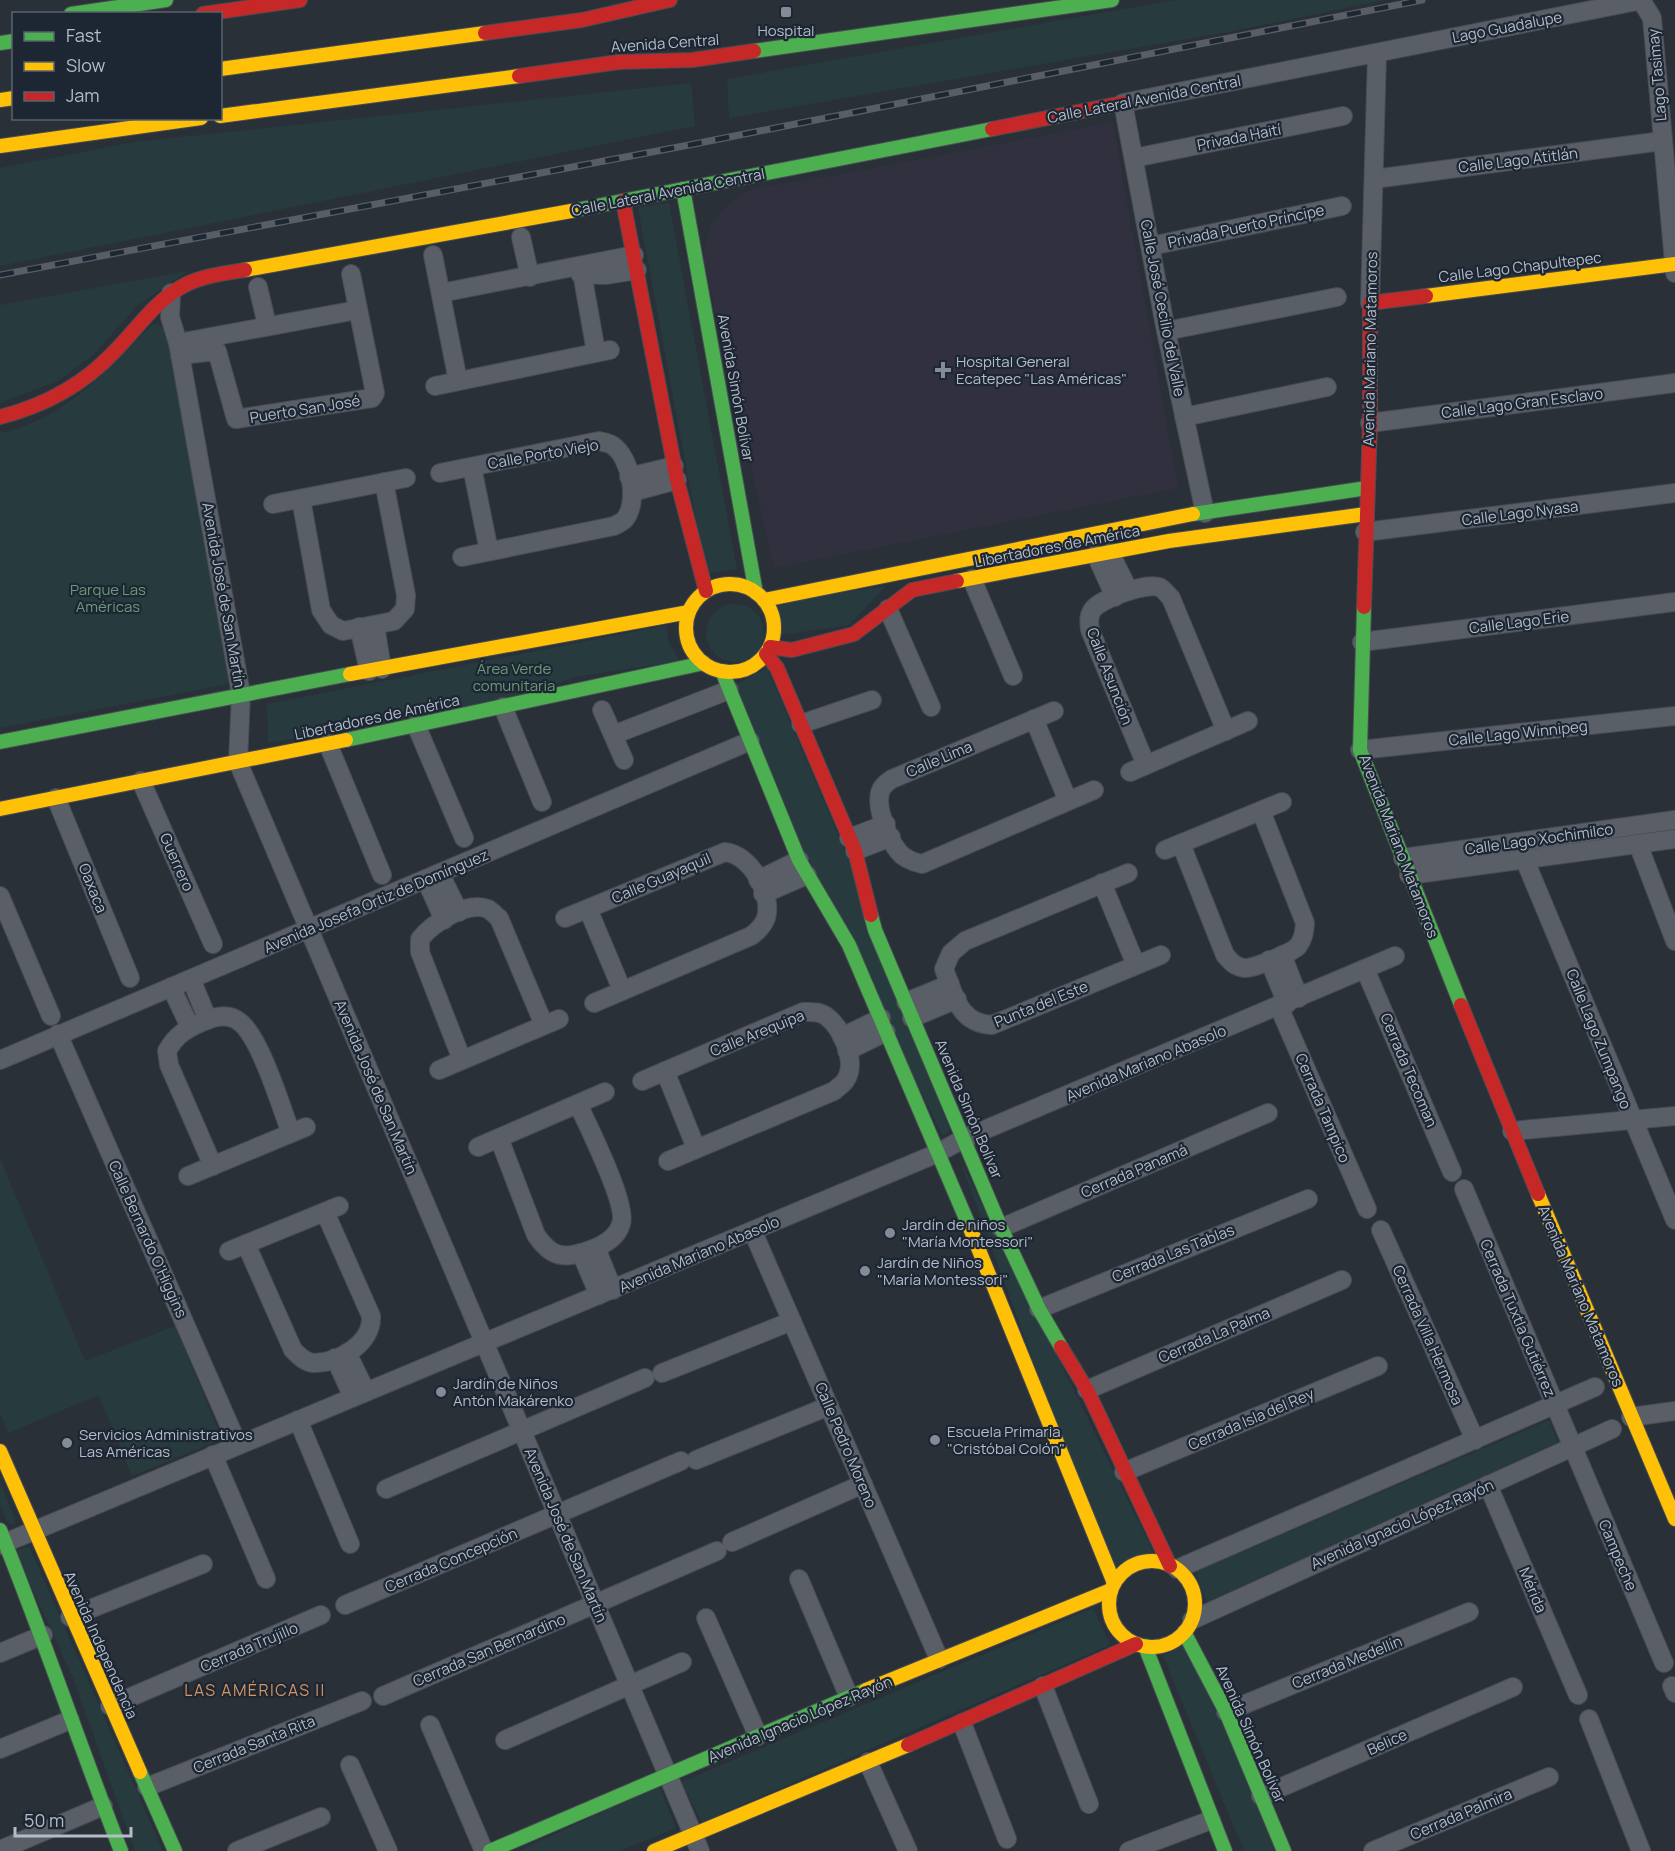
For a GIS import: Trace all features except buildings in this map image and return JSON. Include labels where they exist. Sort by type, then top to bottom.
[{"type":"main road","points":[[85,12],[166,0]]},
{"type":"main road","points":[[217,12],[300,0]]},
{"type":"main road","points":[[222,69],[582,20],[670,0]]},
{"type":"main road","name":"Avenida Central","points":[[222,116],[619,62],[692,60],[1112,0]]},
{"type":"main road","name":"Calle Lateral Avenida Central","points":[[0,417],[40,402],[72,386],[105,362],[150,310],[188,283],[222,274],[623,201],[1123,102]]},
{"type":"main road","points":[[0,146],[187,120]]},
{"type":"main road","name":"Avenida Simón Bolívar","points":[[683,189],[760,596]]},
{"type":"main road","points":[[623,201],[676,473],[706,591]]},
{"type":"main road","name":"Calle Lago Chapultepec","points":[[1370,303],[1675,267]]},
{"type":"main road","name":"Avenida Mariano Matamoros","points":[[1370,303],[1370,423],[1366,488],[1360,750],[1374,791],[1512,1131],[1675,1519]]},
{"type":"main road","name":"Libertadores de América","points":[[760,596],[1205,513],[1366,488]]},
{"type":"main road","name":"Libertadores de América","points":[[768,650],[792,650],[839,640],[854,634],[912,590],[1169,541],[1366,523]]},
{"type":"main road","points":[[726,584],[741,585],[760,596],[774,622],[768,650],[746,669],[722,671],[704,663],[694,653],[688,640],[686,626],[689,612],[696,601],[706,591],[726,584]]},
{"type":"main road","points":[[0,742],[241,694],[689,612]]},
{"type":"main road","name":"Avenida Simón Bolívar","points":[[768,650],[852,844],[875,930],[1001,1228],[1039,1309],[1087,1390],[1124,1472],[1174,1568]]},
{"type":"main road","name":"Libertadores de América","points":[[0,809],[328,744],[704,663]]},
{"type":"main road","points":[[722,671],[803,868],[849,945],[938,1153],[1113,1586],[1110,1615],[1124,1637],[1140,1645],[1160,1646],[1173,1641],[1188,1626],[1194,1597],[1185,1577],[1174,1568],[1145,1562],[1122,1573],[1113,1586]]},
{"type":"main road","name":"Avenida Independencia","points":[[0,1451],[70,1617],[174,1851]]},
{"type":"main road","points":[[2,1539],[43,1635],[70,1720],[121,1851]]},
{"type":"main road","name":"Avenida Ignacio López Rayón","points":[[490,1851],[1113,1586]]},
{"type":"main road","name":"Avenida Simón Bolívar","points":[[1188,1626],[1284,1851]]},
{"type":"main road","points":[[654,1851],[696,1843],[868,1762],[1140,1645]]},
{"type":"main road","points":[[1140,1645],[1225,1851]]},
{"type":"street","name":"Lago Guadalupe","points":[[1377,54],[1636,2]]},
{"type":"street","name":"Lago Tasimay","points":[[1636,2],[1649,10],[1652,18],[1675,267]]},
{"type":"street","name":"Calle Lateral Avenida Central","points":[[1123,102],[1377,54]]},
{"type":"street","name":"Avenida Mariano Matamoros","points":[[1370,303],[1377,54]]},
{"type":"street","name":"Calle José Cecilio del Valle","points":[[1123,102],[1166,331],[1205,513]]},
{"type":"street","name":"Privada Haití","points":[[1134,158],[1343,116]]},
{"type":"street","name":"Calle Lago Atitlán","points":[[1374,179],[1662,141]]},
{"type":"street","name":"Privada Puerto Príncipe","points":[[1151,246],[1342,206]]},
{"type":"street","points":[[521,237],[530,277]]},
{"type":"street","points":[[433,255],[458,381]]},
{"type":"street","points":[[441,293],[530,277],[635,263]]},
{"type":"street","points":[[435,386],[603,351],[578,270]]},
{"type":"street","name":"Puerto San José","points":[[351,274],[375,396]]},
{"type":"street","points":[[258,287],[267,325]]},
{"type":"street","name":"Avenida José de San Martín","points":[[171,293],[170,317],[179,349],[241,694],[238,762],[696,1843]]},
{"type":"street","points":[[1166,331],[1338,297]]},
{"type":"street","points":[[179,349],[267,325],[357,310]]},
{"type":"street","name":"Puerto San José","points":[[179,349],[217,351],[234,416],[238,419],[393,393]]},
{"type":"street","name":"Calle Lago Gran Esclavo","points":[[1370,423],[1675,383]]},
{"type":"street","points":[[1184,417],[1328,387]]},
{"type":"street","name":"Calle Porto Viejo","points":[[441,473],[599,441],[612,445],[622,457],[630,484]]},
{"type":"street","name":"Calle Porto Viejo","points":[[472,467],[489,552]]},
{"type":"street","points":[[462,557],[614,526],[624,520],[631,509],[630,484],[676,473]]},
{"type":"street","points":[[273,504],[406,478]]},
{"type":"street","points":[[301,499],[321,610],[331,625],[343,631],[394,621],[405,609],[406,595],[384,482]]},
{"type":"street","name":"Calle Lago Nyasa","points":[[1366,523],[1675,493]]},
{"type":"street","points":[[1103,554],[1122,594]]},
{"type":"street","points":[[972,579],[1013,676]]},
{"type":"street","name":"Calle Asunción","points":[[1226,730],[1171,598],[1160,587],[1147,585],[1094,608],[1088,618],[1090,630],[1138,769],[1248,722]]},
{"type":"street","name":"Calle Lago Erie","points":[[1362,642],[1675,602]]},
{"type":"street","points":[[888,609],[931,707]]},
{"type":"street","points":[[367,626],[375,670]]},
{"type":"street","points":[[613,735],[729,690]]},
{"type":"street","points":[[801,724],[872,700]]},
{"type":"street","points":[[503,707],[542,802]]},
{"type":"street","points":[[602,710],[624,760]]},
{"type":"street","name":"Calle Lima","points":[[1054,711],[892,778],[882,788],[878,802],[888,830],[904,856],[910,861],[922,864],[1094,790]]},
{"type":"street","name":"Calle Lago Winnipeg","points":[[1360,750],[1675,716]]},
{"type":"street","points":[[1034,719],[1068,801]]},
{"type":"street","points":[[416,725],[464,838]]},
{"type":"street","name":"Avenida Josefa Ortiz de Domínguez","points":[[0,1060],[750,741]]},
{"type":"street","points":[[328,744],[382,875]]},
{"type":"street","name":"Guerrero","points":[[141,781],[213,944]]},
{"type":"street","name":"Oaxaca","points":[[56,798],[130,978]]},
{"type":"street","points":[[1261,811],[1305,923],[1303,937],[1296,948],[1247,969],[1234,965],[1225,955],[1173,847],[1282,802]]},
{"type":"street","name":"Calle Lago Xochimilco","points":[[1406,866],[1675,820]]},
{"type":"street","points":[[852,844],[888,830]]},
{"type":"street","name":"Calle Lago Xochimilco","points":[[1406,866],[1524,858],[1675,839]]},
{"type":"street","points":[[1638,844],[1675,941]]},
{"type":"street","name":"Calle Guayaquil","points":[[565,918],[725,852],[742,857],[761,887]]},
{"type":"street","name":"Calle Lago Zumpango","points":[[1524,858],[1675,1220]]},
{"type":"street","points":[[594,1003],[751,936],[762,926],[766,916],[761,887],[803,868]]},
{"type":"street","points":[[909,1010],[953,991],[944,969],[951,953],[965,942],[1128,873]]},
{"type":"street","points":[[433,877],[452,916]]},
{"type":"street","points":[[1102,883],[1136,965]]},
{"type":"street","points":[[0,896],[51,1016]]},
{"type":"street","points":[[439,1070],[551,1022],[499,918],[488,909],[476,907],[452,916],[428,929],[420,939],[420,952],[462,1060]]},
{"type":"street","points":[[588,909],[622,990]]},
{"type":"street","name":"Punta del Este","points":[[953,991],[966,1017],[976,1024],[992,1025],[1161,955]]},
{"type":"street","name":"Avenida Mariano Abasolo","points":[[2,1539],[34,1530],[753,1232],[938,1153],[963,1138],[1289,1003],[1395,956]]},
{"type":"street","name":"Cerrada Tampico","points":[[1275,957],[1289,1003],[1367,1209]]},
{"type":"street","name":"Cerrada Tecoman","points":[[1365,969],[1452,1172]]},
{"type":"street","points":[[191,979],[208,1020]]},
{"type":"street","points":[[171,987],[190,1028]]},
{"type":"street","name":"Calle Arequipa","points":[[642,1081],[803,1012],[818,1012],[826,1016],[844,1044]]},
{"type":"street","points":[[188,1176],[213,1166],[299,1130],[253,1036],[241,1022],[226,1015],[208,1020],[175,1037],[167,1051],[169,1065],[213,1166]]},
{"type":"street","points":[[668,1161],[834,1091],[845,1080],[848,1073],[844,1044],[883,1025]]},
{"type":"street","name":"Calle Bernardo O'Higgins","points":[[58,1034],[238,1445]]},
{"type":"street","points":[[665,1071],[696,1148]]},
{"type":"street","points":[[478,1147],[605,1092]]},
{"type":"street","points":[[499,1138],[536,1235],[545,1248],[558,1256],[589,1250],[614,1237],[619,1230],[622,1208],[578,1104]]},
{"type":"street","name":"Cerrada Panamá","points":[[1001,1228],[1268,1113]]},
{"type":"street","points":[[1512,1131],[1675,1116]]},
{"type":"street","name":"Cerrada Tuxtla Gutiérrez","points":[[1464,1189],[1572,1447]]},
{"type":"street","name":"Cerrada Las Tablas","points":[[1039,1309],[1308,1199]]},
{"type":"street","points":[[332,1209],[371,1316],[372,1329],[364,1341],[341,1355],[313,1363],[302,1359],[293,1350],[238,1247],[332,1209]]},
{"type":"street","name":"Cerrada Villa Hermosa","points":[[1382,1230],[1475,1440]]},
{"type":"street","name":"Calle Pedro Moreno","points":[[753,1232],[939,1659]]},
{"type":"street","points":[[589,1250],[606,1293]]},
{"type":"street","name":"Cerrada La Palma","points":[[1087,1390],[1342,1280]]},
{"type":"street","points":[[386,1489],[653,1376],[792,1322]]},
{"type":"street","points":[[341,1355],[360,1394]]},
{"type":"street","name":"Cerrada Isla del Rey","points":[[1124,1472],[1378,1366]]},
{"type":"street","points":[[1174,1568],[1595,1387]]},
{"type":"street","name":"Cerrada Concepción","points":[[345,1605],[688,1461],[829,1406]]},
{"type":"street","points":[[1631,1417],[1675,1411]]},
{"type":"street","points":[[298,1420],[350,1544]]},
{"type":"street","name":"Avenida Ignacio López Rayón","points":[[1188,1626],[1612,1429]]},
{"type":"street","name":"Campeche","points":[[1572,1447],[1664,1663]]},
{"type":"street","points":[[213,1455],[266,1579]]},
{"type":"street","name":"Cerrada San Bernardino","points":[[383,1696],[863,1484]]},
{"type":"street","name":"Mérida","points":[[1488,1485],[1578,1695]]},
{"type":"street","points":[[70,1617],[203,1564]]},
{"type":"street","points":[[799,1579],[849,1697]]},
{"type":"street","name":"Cerrada Medellín","points":[[1226,1712],[1469,1612]]},
{"type":"street","name":"Cerrada Trujillo","points":[[110,1706],[321,1616]]},
{"type":"street","points":[[706,1618],[758,1736]]},
{"type":"street","points":[[0,1653],[43,1635]]},
{"type":"street","points":[[505,1740],[682,1662]]},
{"type":"street","points":[[1043,1686],[1089,1804]]},
{"type":"street","name":"Belice","points":[[1261,1796],[1513,1687]]},
{"type":"street","name":"Cerrada Santa Rita","points":[[147,1787],[362,1701]]},
{"type":"street","points":[[1589,1719],[1641,1851]]},
{"type":"street","points":[[0,1749],[70,1720]]},
{"type":"street","points":[[962,1723],[1007,1839]]},
{"type":"street","points":[[430,1725],[484,1851]]},
{"type":"street","points":[[868,1762],[908,1851]]},
{"type":"street","points":[[350,1765],[388,1851]]},
{"type":"street","name":"Cerrada Palmira","points":[[1373,1851],[1549,1777]]},
{"type":"street","points":[[0,1850],[104,1806]]},
{"type":"street","points":[[237,1851],[321,1817]]},
{"type":"street","points":[[1130,1851],[1211,1820]]},
{"type":"shaded area","name":"Hospital General Ecatepec \"Las Américas\"","points":[[1113,122],[1178,488],[774,568],[703,257],[711,225],[726,206],[751,189],[843,174]]},
{"type":"green space","points":[[1175,0],[1385,0],[1223,33],[729,118],[727,79]]},
{"type":"green space","points":[[691,83],[695,126],[0,266],[0,168],[134,142]]},
{"type":"green space","points":[[669,203],[737,569],[706,574],[638,208]]},
{"type":"green space","points":[[188,271],[138,305],[94,354],[58,381],[0,403],[0,305]]},
{"type":"green space","name":"Parque Las Américas","points":[[158,323],[167,334],[234,683],[0,728],[0,433],[45,417],[84,391],[153,324]]},
{"type":"green space","points":[[886,586],[849,625],[782,635],[774,603]]},
{"type":"green space","points":[[729,604],[741,604],[756,612],[764,627],[764,639],[756,654],[741,662],[729,662],[714,654],[706,639],[706,627],[714,612]]},
{"type":"green space","name":"Área Verde comunitaria","points":[[667,625],[668,641],[680,661],[574,677],[524,697],[268,743],[267,704]]},
{"type":"green space","points":[[767,668],[846,853],[950,1131],[942,1135],[803,850],[736,684]]},
{"type":"green space","points":[[958,1155],[1154,1553],[1133,1559],[1117,1569],[1061,1438]]},
{"type":"green space","points":[[0,1158],[85,1361],[175,1326],[222,1439],[132,1476],[99,1395],[8,1433],[0,1413]]},
{"type":"green space","points":[[1549,1420],[1558,1442],[1207,1602],[1195,1572]]},
{"type":"green space","points":[[0,1482],[15,1519],[15,1525],[7,1522],[0,1503]]},
{"type":"green space","points":[[29,1546],[163,1851],[135,1851],[73,1678],[15,1551]]},
{"type":"green space","points":[[1093,1608],[1110,1645],[702,1822],[681,1782]]},
{"type":"green space","points":[[1189,1640],[1276,1851],[1244,1851],[1163,1656]]},
{"type":"green space","points":[[659,1786],[676,1828],[620,1851],[518,1851]]},
{"type":"railway","points":[[0,275],[689,145],[1422,0]]},
{"type":"traffic: fast","points":[[85,12],[166,0]]},
{"type":"traffic: fast","points":[[754,51],[1112,0]]},
{"type":"traffic: fast","points":[[0,43],[12,41]]},
{"type":"traffic: fast","points":[[571,211],[992,129]]},
{"type":"traffic: fast","points":[[683,189],[756,593]]},
{"type":"traffic: fast","points":[[1193,514],[1367,488]]},
{"type":"traffic: fast","points":[[1364,607],[1360,750],[1461,1005]]},
{"type":"traffic: fast","points":[[346,740],[704,663]]},
{"type":"traffic: fast","points":[[722,671],[799,860],[849,945],[970,1228]]},
{"type":"traffic: fast","points":[[0,742],[350,674]]},
{"type":"traffic: fast","points":[[871,915],[875,930],[1001,1228],[1039,1309],[1061,1347]]},
{"type":"traffic: fast","points":[[0,1530],[121,1851]]},
{"type":"traffic: fast","points":[[1184,1632],[1226,1712],[1284,1851]]},
{"type":"traffic: fast","points":[[1145,1646],[1225,1851]]},
{"type":"traffic: fast","points":[[490,1851],[866,1690]]},
{"type":"traffic: fast","points":[[140,1772],[175,1851]]},
{"type":"traffic: slow","points":[[222,69],[485,33]]},
{"type":"traffic: slow","points":[[222,116],[519,76]]},
{"type":"traffic: slow","points":[[0,100],[12,98]]},
{"type":"traffic: slow","points":[[0,146],[187,120]]},
{"type":"traffic: slow","points":[[245,270],[571,211]]},
{"type":"traffic: slow","points":[[1426,296],[1675,264]]},
{"type":"traffic: slow","points":[[764,600],[1193,514]]},
{"type":"traffic: slow","points":[[957,581],[1169,541],[1366,514]]},
{"type":"traffic: slow","points":[[730,584],[747,588],[761,597],[770,611],[774,628],[770,645],[761,659],[747,668],[730,672],[713,668],[699,659],[690,645],[686,628],[690,611],[699,597],[713,588],[730,584]]},
{"type":"traffic: slow","points":[[350,674],[689,612]]},
{"type":"traffic: slow","points":[[0,809],[346,740]]},
{"type":"traffic: slow","points":[[1538,1194],[1675,1519]]},
{"type":"traffic: slow","points":[[970,1228],[1114,1583]]},
{"type":"traffic: slow","points":[[0,1451],[140,1772]]},
{"type":"traffic: slow","points":[[1152,1561],[1168,1565],[1182,1574],[1191,1588],[1195,1604],[1191,1620],[1182,1634],[1168,1643],[1152,1647],[1136,1643],[1122,1634],[1113,1620],[1109,1604],[1113,1588],[1122,1574],[1136,1565],[1152,1561]]},
{"type":"traffic: slow","points":[[866,1690],[1111,1590]]},
{"type":"traffic: slow","points":[[654,1851],[908,1745]]},
{"type":"traffic: jam","points":[[217,12],[300,0]]},
{"type":"traffic: jam","points":[[485,33],[582,20],[670,0]]},
{"type":"traffic: jam","points":[[519,76],[619,62],[692,60],[754,51]]},
{"type":"traffic: jam","points":[[992,129],[1123,103]]},
{"type":"traffic: jam","points":[[623,201],[677,480],[706,591]]},
{"type":"traffic: jam","points":[[0,417],[32,407],[62,393],[89,375],[114,352],[154,308],[173,292],[205,277],[245,270]]},
{"type":"traffic: jam","points":[[1364,607],[1370,423],[1370,303],[1426,296]]},
{"type":"traffic: jam","points":[[770,647],[792,650],[854,634],[912,590],[957,581]]},
{"type":"traffic: jam","points":[[766,654],[777,668],[855,851],[871,915]]},
{"type":"traffic: jam","points":[[1461,1005],[1538,1194]]},
{"type":"traffic: jam","points":[[1061,1347],[1087,1390],[1170,1566]]},
{"type":"traffic: jam","points":[[908,1745],[1136,1644]]},
{"type":"place","name":"Hospital","points":[[786,12]]},
{"type":"place","name":"Hospital General Ecatepec \"Las Américas\"","points":[[943,370]]},
{"type":"place","name":"Jardín de niños \"María Montessori\"","points":[[890,1233]]},
{"type":"place","name":"Jardín de Niños \"María Montessori\"","points":[[865,1271]]},
{"type":"place","name":"Jardín de Niños Antón Makárenko","points":[[441,1392]]},
{"type":"place","name":"Escuela Primaria \"Cristóbal Colón\"","points":[[935,1440]]},
{"type":"place","name":"Servicios Administrativos Las Américas","points":[[67,1443]]},
{"type":"district","name":"LAS AMÉRICAS II","points":[[255,1690]]}]
